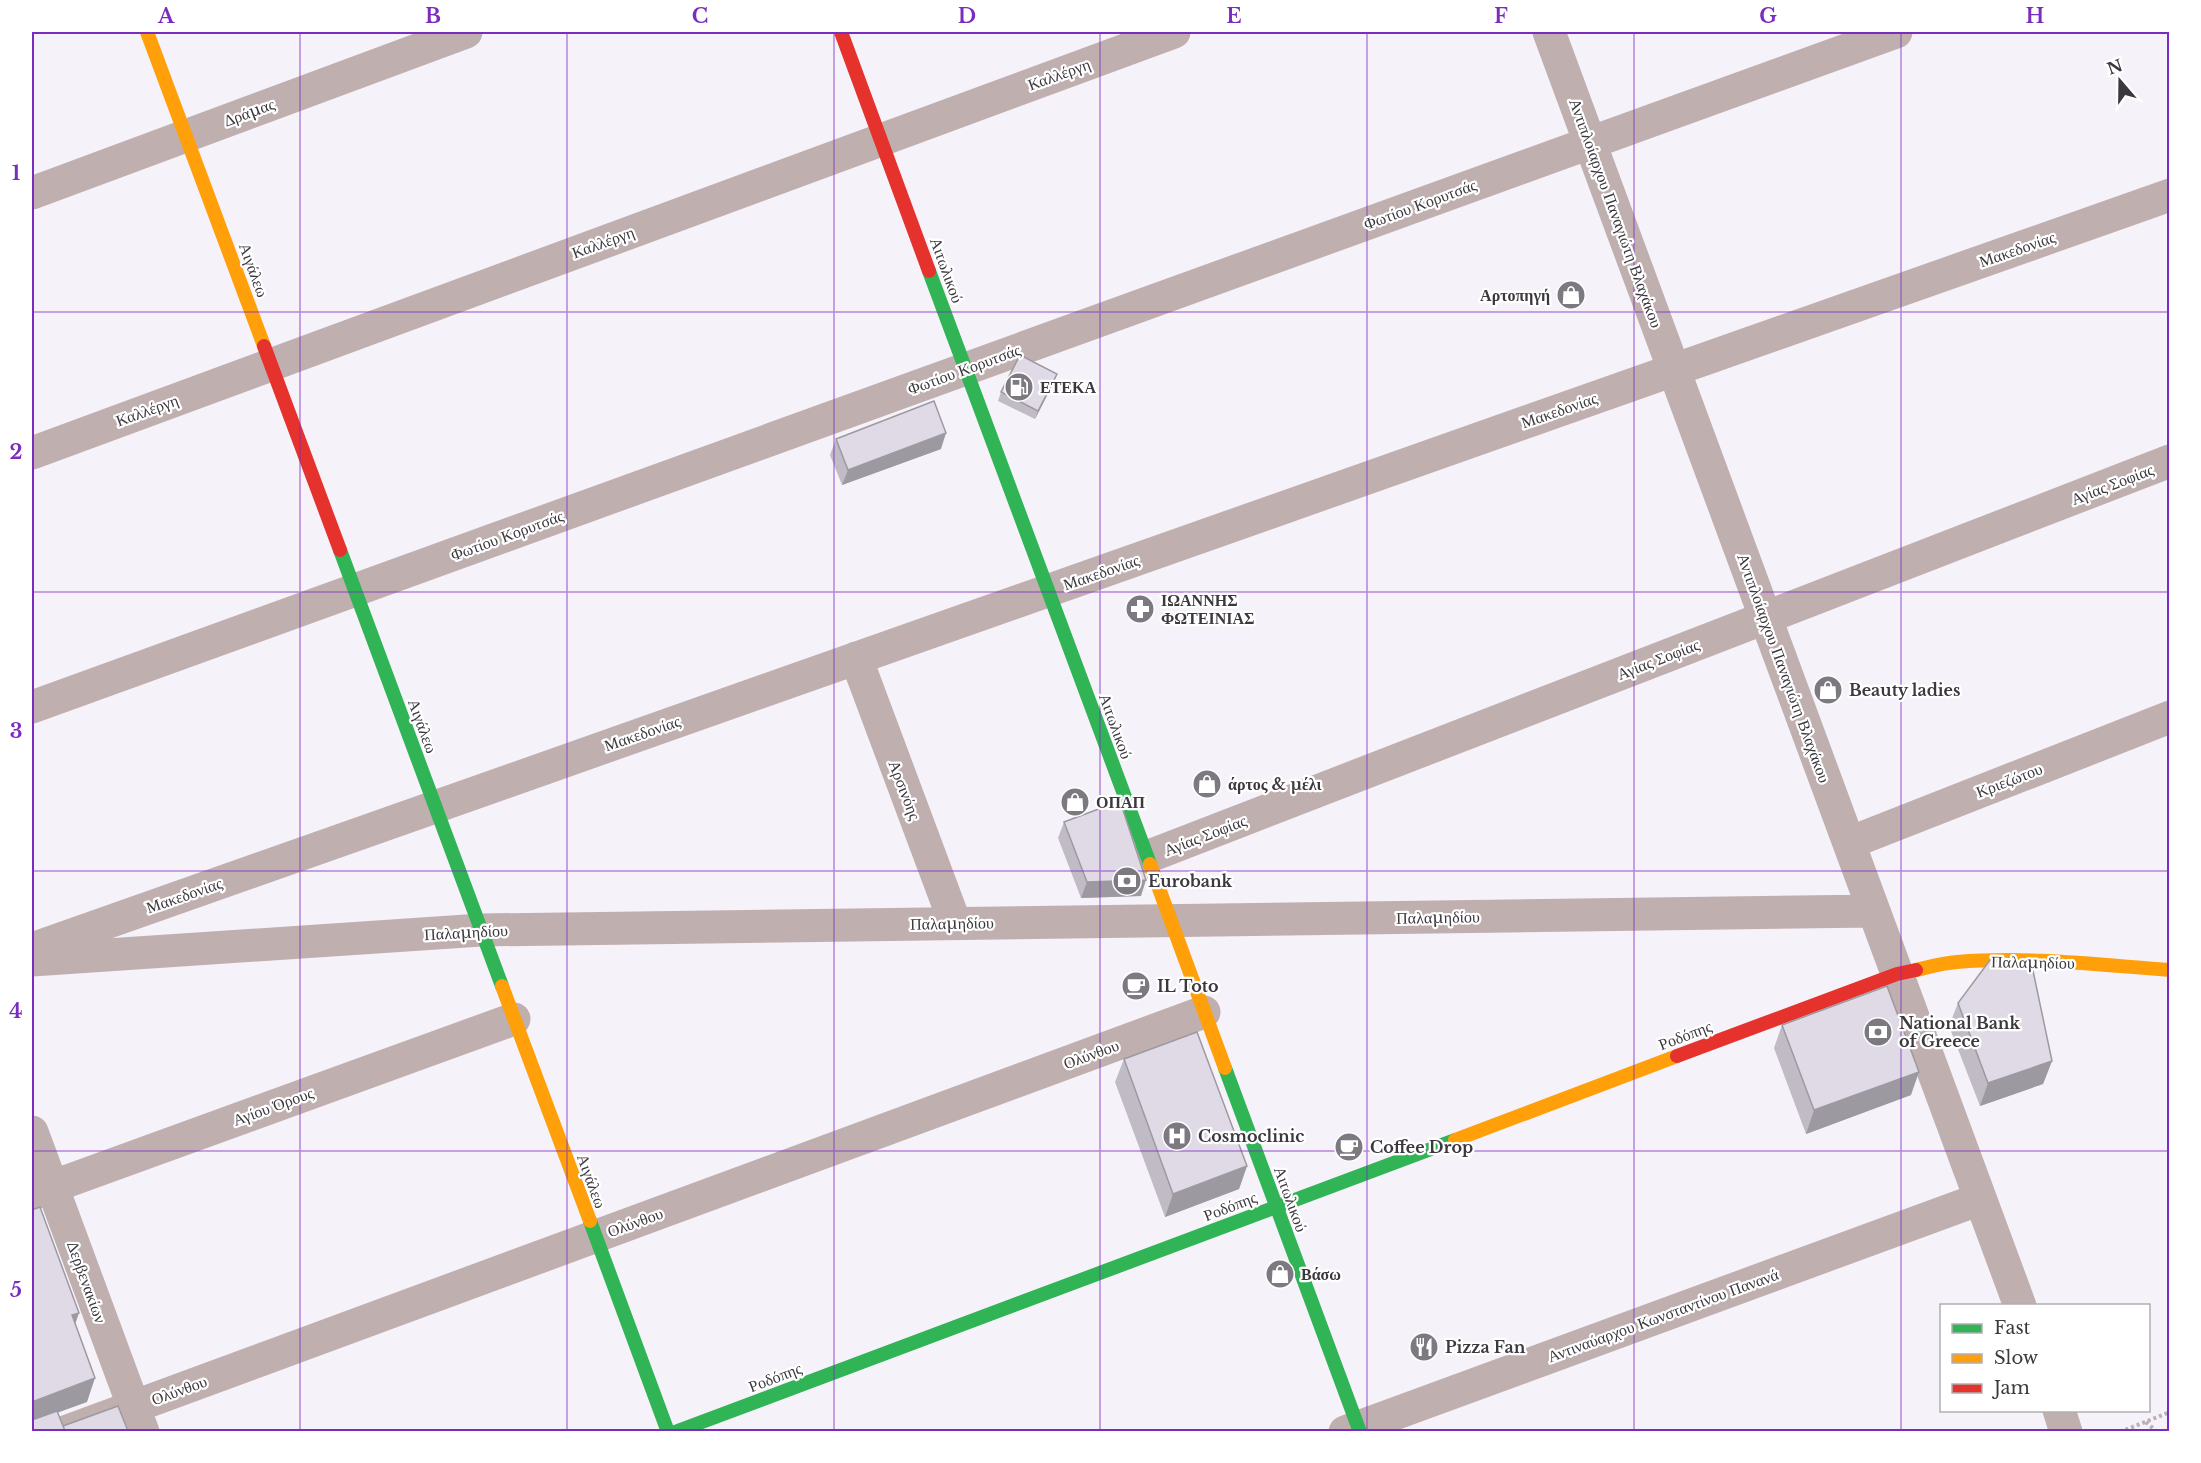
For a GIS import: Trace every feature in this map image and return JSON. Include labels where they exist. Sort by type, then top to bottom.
[{"type":"street","name":"Αιγάλεω","points":[[147,32],[668,1431]]},
{"type":"street","name":"Δράμας","points":[[32,193],[466,32]]},
{"type":"street","name":"Αιτωλικού","points":[[841,32],[1276,1206],[1354,1430]]},
{"type":"street","name":"Καλλέργη","points":[[32,453],[1174,32]]},
{"type":"street","name":"Αντιπλοίαρχου Παναγιώτη Βλαχάκου","points":[[1549,32],[2020,1304]]},
{"type":"street","name":"Φωτίου Κορυτσάς","points":[[32,707],[1896,32]]},
{"type":"street","name":"Μακεδονίας","points":[[32,949],[2169,195]]},
{"type":"street","name":"Αγίας Σοφίας","points":[[1147,857],[2169,462]]},
{"type":"street","name":"Αρσινόης","points":[[856,658],[955,923]]},
{"type":"street","name":"Κριεζώτου","points":[[1849,843],[2169,717]]},
{"type":"street","name":"Παλαμηδίου","points":[[32,960],[481,930],[1874,911]]},
{"type":"street","name":"Παλαμηδίου","points":[[1897,974],[1955,962],[2000,961],[2082,963],[2169,970]]},
{"type":"street","name":"Ροδόπης","points":[[675,1431],[1897,974]]},
{"type":"street","name":"Ολύνθου","points":[[65,1431],[138,1419],[595,1236],[1204,1012]]},
{"type":"street","name":"Αγίου Όρους","points":[[42,1191],[514,1019]]},
{"type":"street","name":"Δερβενακίων","points":[[32,1132],[42,1191],[138,1419]]},
{"type":"street","name":"Αντιναύαρχου Κωνσταντίνου Πανανά","points":[[1354,1430],[1980,1199]]},
{"type":"path","points":[[2120,1431],[2169,1412]]},
{"type":"path","points":[[2146,1422],[2157,1431]]},
{"type":"building","points":[[1020,355],[1057,374],[1038,411],[1001,392]]},
{"type":"building","points":[[934,401],[946,433],[848,470],[836,439]]},
{"type":"building","points":[[1120,801],[1146,880],[1087,882],[1064,822]]},
{"type":"building","points":[[1990,960],[2032,966],[2052,1061],[1988,1083],[1958,1003]]},
{"type":"building","points":[[1887,986],[1919,1072],[1814,1110],[1782,1025]]},
{"type":"building","name":"Cosmoclinic","points":[[1197,1032],[1247,1166],[1173,1194],[1124,1059]]},
{"type":"building","points":[[40,1207],[79,1313],[72,1315],[95,1378],[32,1402],[32,1210]]},
{"type":"building","points":[[118,1406],[128,1431],[65,1431],[63,1426]]},
{"type":"building","points":[[57,1411],[65,1431],[32,1431],[32,1420]]},
{"type":"traffic: fast","points":[[929,271],[1150,864]]},
{"type":"traffic: fast","points":[[340,550],[502,986]]},
{"type":"traffic: fast","points":[[1225,1068],[1360,1432]]},
{"type":"traffic: fast","points":[[675,1432],[1455,1140]]},
{"type":"traffic: fast","points":[[590,1221],[668,1432]]},
{"type":"traffic: slow","points":[[147,32],[264,346]]},
{"type":"traffic: slow","points":[[1150,864],[1225,1068]]},
{"type":"traffic: slow","points":[[1916,970],[1936,965],[1983,960],[2064,962],[2170,970]]},
{"type":"traffic: slow","points":[[502,986],[590,1221]]},
{"type":"traffic: slow","points":[[1455,1140],[1677,1056]]},
{"type":"traffic: jam","points":[[841,32],[929,271]]},
{"type":"traffic: jam","points":[[264,346],[340,550]]},
{"type":"traffic: jam","points":[[1677,1056],[1897,974],[1916,970]]},
{"type":"place","name":"Αρτοπηγή","points":[[1571,295]]},
{"type":"place","name":"ΕΤΕΚΑ","points":[[1019,387]]},
{"type":"place","name":"ΙΩΑΝΝΗΣ ΦΩΤΕΙΝΙΑΣ","points":[[1140,609]]},
{"type":"place","name":"Beauty ladies","points":[[1828,690]]},
{"type":"place","name":"άρτος & μέλι","points":[[1207,784]]},
{"type":"place","name":"ΟΠΑΠ","points":[[1075,802]]},
{"type":"place","name":"Eurobank","points":[[1127,881]]},
{"type":"place","name":"IL Toto","points":[[1136,986]]},
{"type":"place","name":"National Bank of Greece","points":[[1878,1032]]},
{"type":"place","name":"Cosmoclinic","points":[[1177,1136]]},
{"type":"place","name":"Coffee Drop","points":[[1349,1147]]},
{"type":"place","name":"Βάσω","points":[[1280,1274]]},
{"type":"place","name":"Pizza Fan","points":[[1424,1347]]}]
